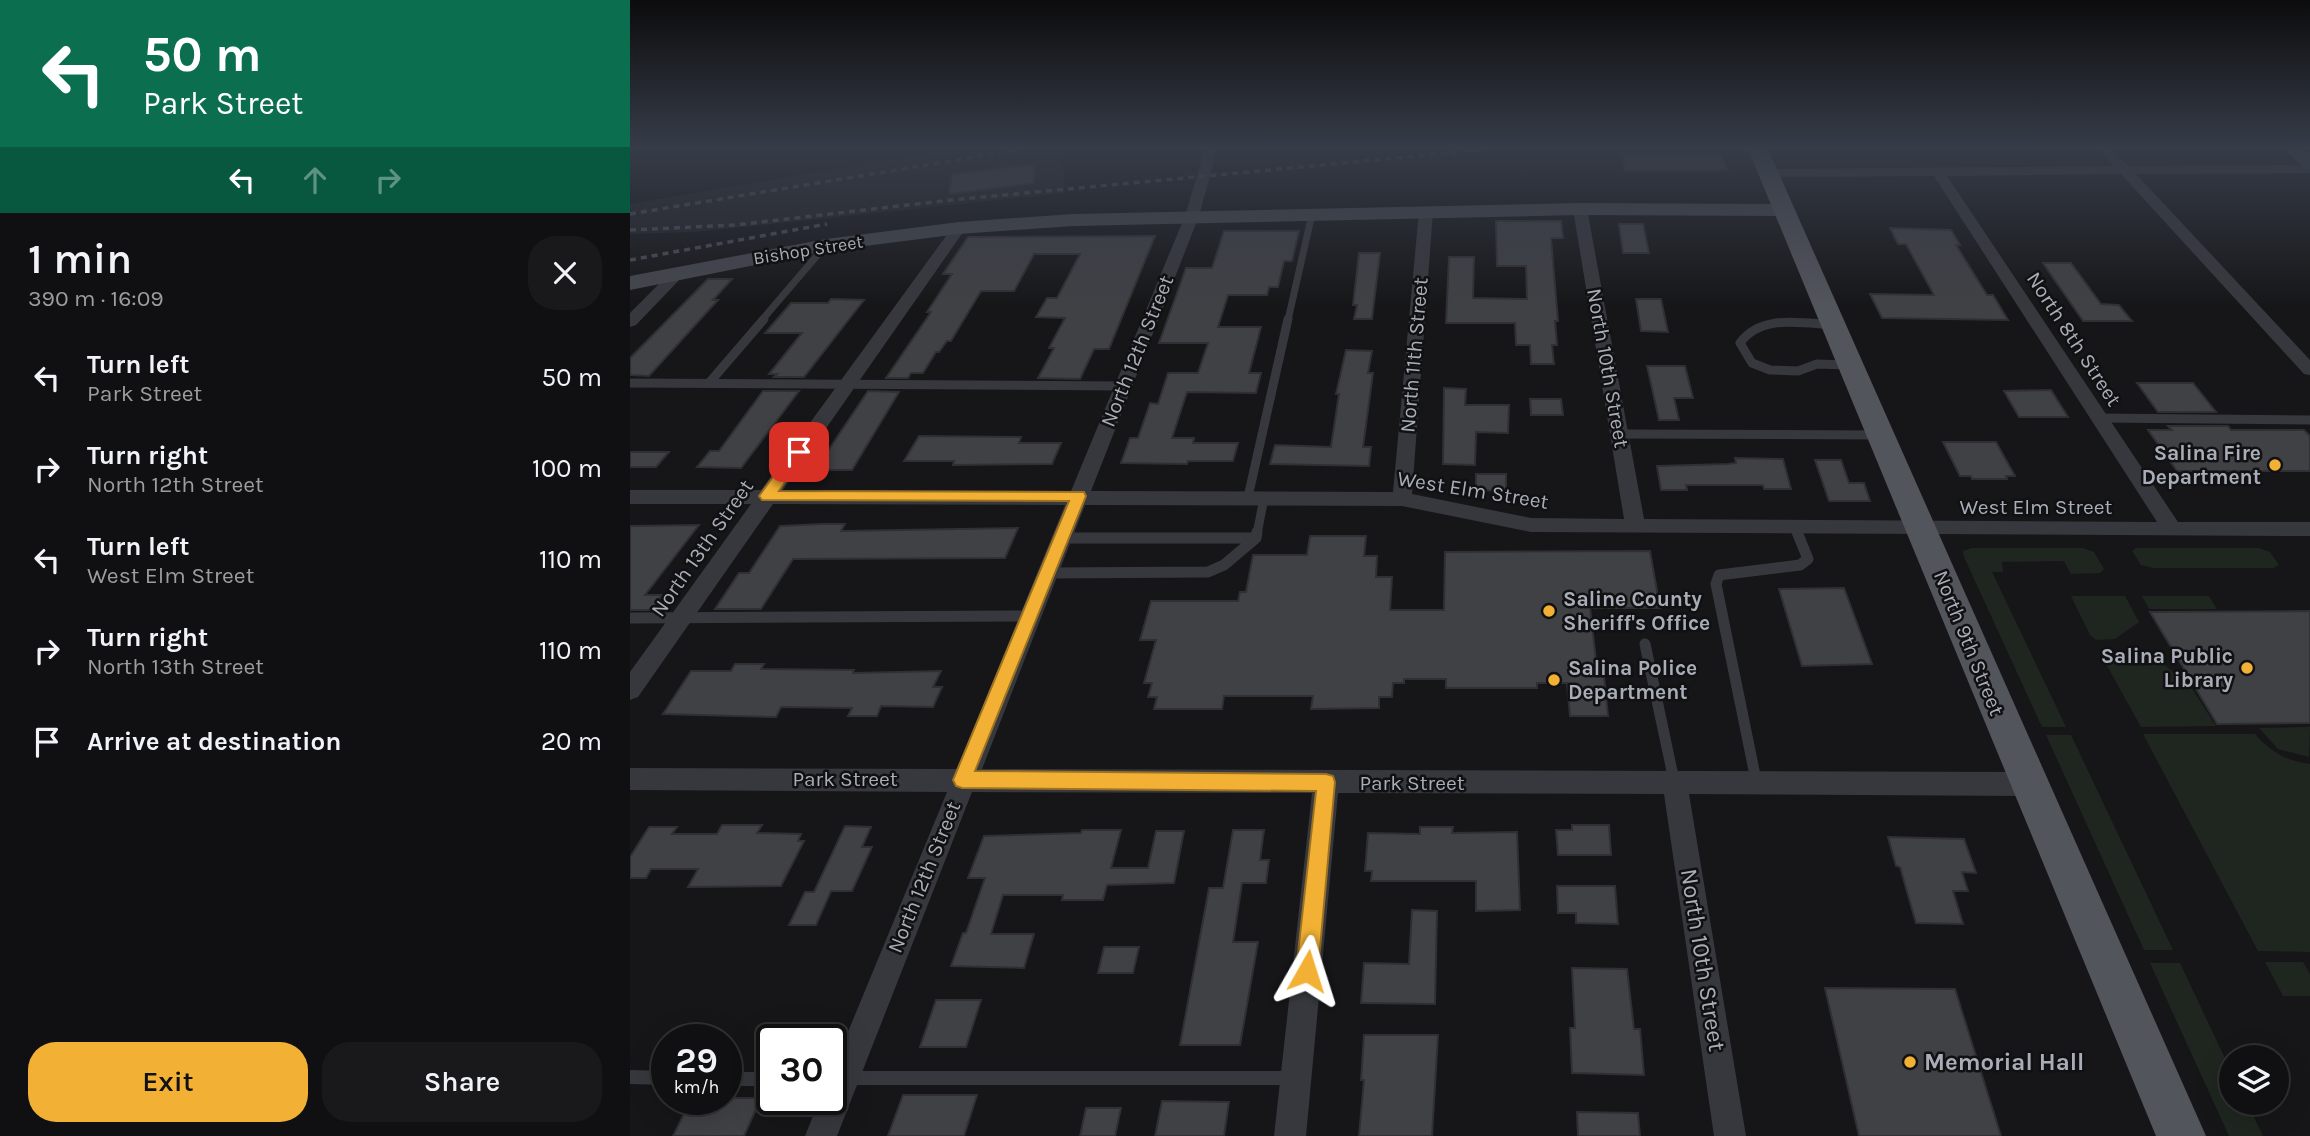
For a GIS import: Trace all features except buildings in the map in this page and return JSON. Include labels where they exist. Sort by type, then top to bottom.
[{"type":"main road","name":"North 9th Street","points":[[1781,202],[1922,529],[2027,784],[2181,1136]]},
{"type":"street","name":"North 12th Street","points":[[847,1056],[1079,496],[1196,202]]},
{"type":"street","name":"North 8th Street","points":[[1958,202],[2172,530]]},
{"type":"street","points":[[2155,202],[2310,370]]},
{"type":"street","name":"North 10th Street","points":[[1580,209],[1635,526]]},
{"type":"street","name":"Bishop Street","points":[[630,283],[826,245],[959,228],[1073,220],[1426,211],[1784,210]]},
{"type":"street","name":"North 11th Street","points":[[1402,499],[1426,211]]},
{"type":"street","name":"North 13th Street","points":[[630,690],[959,228]]},
{"type":"street","points":[[630,322],[679,272]]},
{"type":"street","name":"West Elm Street","points":[[630,496],[1402,499],[1531,525],[2310,529]]},
{"type":"street","name":"Park Street","points":[[630,779],[1675,785],[2027,784]]},
{"type":"street","points":[[1290,1136],[1326,782]]},
{"type":"street","name":"North 10th Street","points":[[1675,785],[1730,1136]]},
{"type":"street","name":"North 12th Street","points":[[821,1136],[827,1115]]},
{"type":"lane","points":[[1047,573],[1199,574],[1224,565],[1256,538],[1256,498],[1312,214]]},
{"type":"lane","points":[[709,383],[826,245]]},
{"type":"lane","points":[[1833,324],[1755,326],[1743,336],[1740,343],[1752,363],[1770,370],[1798,371],[1817,364],[1851,365]]},
{"type":"lane","points":[[630,383],[1123,386]]},
{"type":"lane","points":[[2099,418],[2310,420]]},
{"type":"lane","points":[[1619,434],[1881,435]]},
{"type":"lane","points":[[1757,785],[1716,583],[1719,575],[1800,565],[1808,559],[1795,528]]},
{"type":"lane","points":[[1061,538],[1256,538]]},
{"type":"lane","points":[[630,618],[1029,616]]},
{"type":"lane","points":[[1645,643],[1675,785]]},
{"type":"lane","points":[[630,1077],[651,1078]]},
{"type":"lane","points":[[847,1078],[1296,1079]]},
{"type":"shaded area","points":[[979,202],[695,232],[630,234],[630,204]]},
{"type":"shaded area","points":[[1972,548],[2083,548],[2094,552],[2104,569],[2100,573],[2071,574],[2064,561],[2002,562],[2003,572],[1992,572],[2066,727],[2042,727],[1964,557],[1963,551]]},
{"type":"shaded area","points":[[2136,548],[2259,548],[2270,552],[2279,565],[2273,568],[2153,568],[2141,565],[2132,551]]},
{"type":"shaded area","points":[[2071,596],[2125,596],[2139,622],[2115,639],[2096,640],[2090,635]]},
{"type":"shaded area","points":[[2142,596],[2209,596],[2217,609],[2149,609]]},
{"type":"shaded area","points":[[2158,652],[2165,665],[2193,690],[2216,726],[2141,727],[2100,653]]},
{"type":"shaded area","points":[[2310,727],[2309,757],[2278,749],[2259,728]]},
{"type":"shaded area","points":[[2143,734],[2255,734],[2280,755],[2310,764],[2310,952],[2258,951]]},
{"type":"shaded area","points":[[2046,735],[2071,735],[2173,950],[2144,950]]},
{"type":"shaded area","points":[[2265,962],[2303,962],[2310,974],[2310,996],[2283,996]]},
{"type":"shaded area","points":[[2150,963],[2180,963],[2219,1046],[2219,1114]]},
{"type":"shaded area","points":[[2219,1115],[2253,1115],[2263,1136],[2229,1136]]},
{"type":"railway","points":[[630,214],[702,202]]},
{"type":"railway","points":[[630,230],[735,225],[934,202]]},
{"type":"railway","points":[[630,260],[827,224]]},
{"type":"place","name":"Salina Fire Department","points":[[2275,465]]},
{"type":"place","name":"Saline County Sheriff's Office","points":[[1549,611]]},
{"type":"place","name":"Salina Public Library","points":[[2247,668]]},
{"type":"place","name":"Salina Police Department","points":[[1554,680]]},
{"type":"place","name":"Memorial Hall","points":[[1910,1062]]},
{"type":"route","points":[[799,452],[767,496],[1079,496],[962,780],[1326,782],[1307,971]]}]
